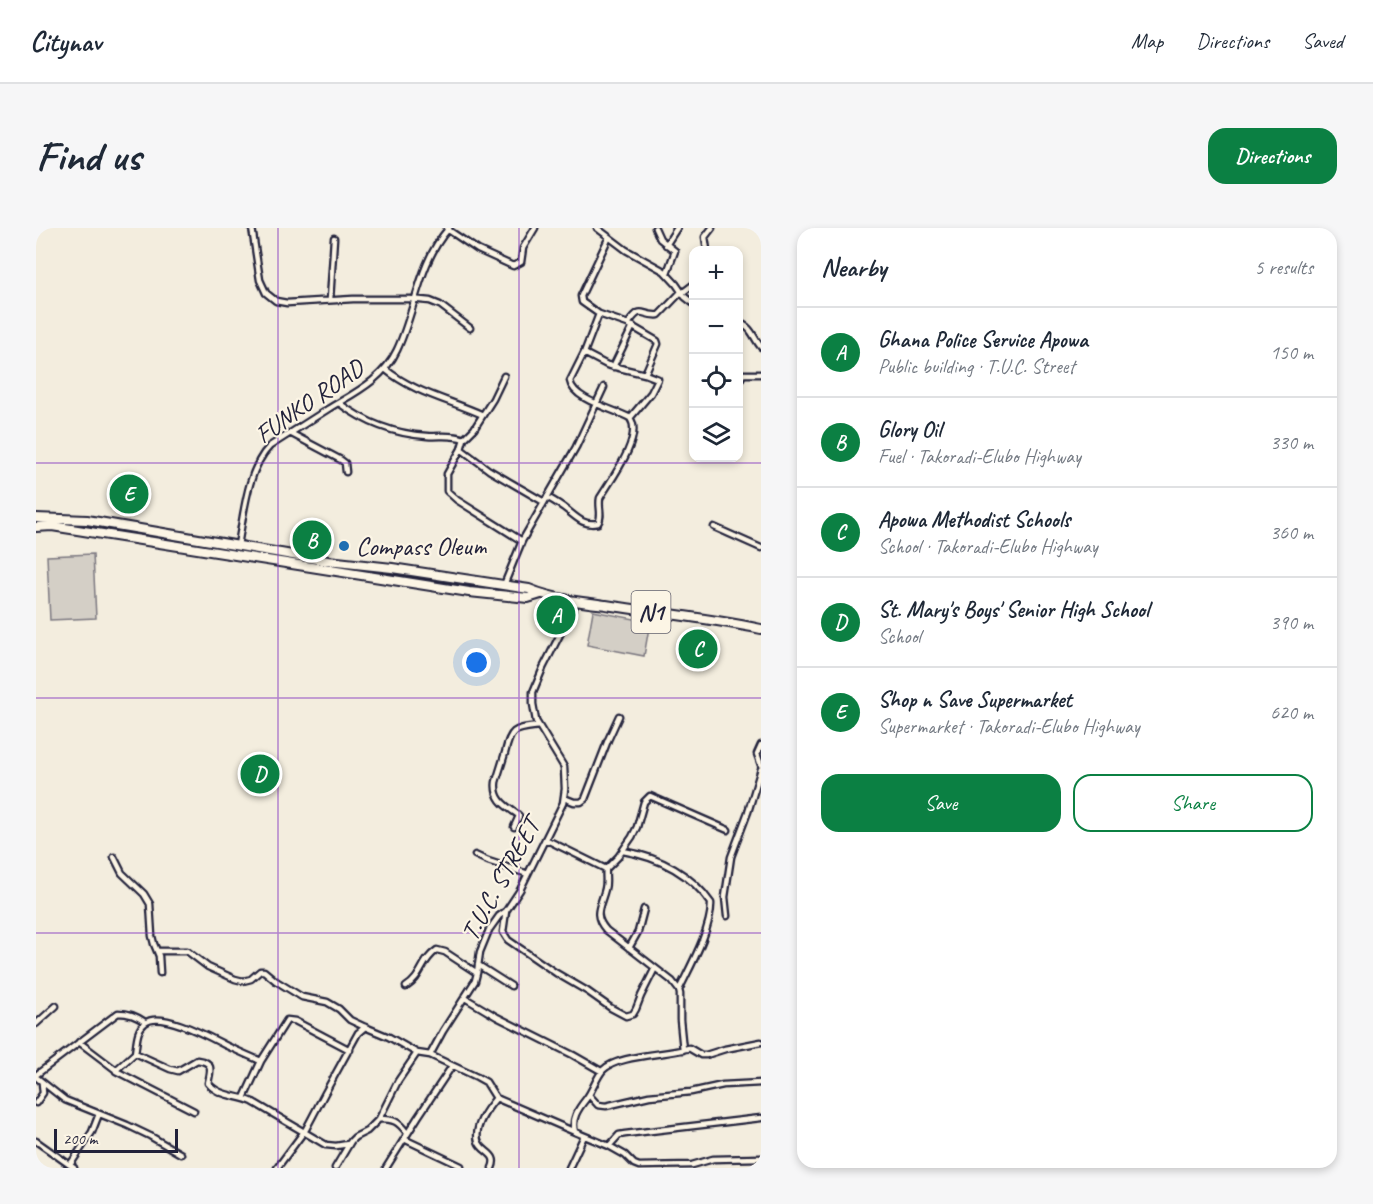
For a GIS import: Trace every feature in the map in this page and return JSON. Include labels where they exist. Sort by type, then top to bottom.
[{"type":"highway","name":"N1","points":[[36,518],[87,520],[328,561],[392,568],[529,589],[541,594],[576,601],[761,630]]},
{"type":"highway","name":"N1","points":[[36,526],[52,526],[469,592],[528,598],[541,594]]},
{"type":"street","points":[[252,228],[260,279],[266,292],[276,301],[283,303],[353,299],[430,301],[440,305],[470,328]]},
{"type":"street","points":[[448,229],[478,250],[513,266],[521,262],[524,248],[535,228]]},
{"type":"street","points":[[597,228],[623,249],[662,269],[689,300]]},
{"type":"street","points":[[655,228],[660,239],[675,251],[667,273]]},
{"type":"street","points":[[666,245],[677,228]]},
{"type":"street","points":[[706,246],[705,237],[712,228]]},
{"type":"street","name":"FUNKO ROAD","points":[[238,545],[248,493],[259,459],[270,446],[365,388],[385,369],[398,350],[426,263],[448,229]]},
{"type":"street","points":[[609,237],[581,296],[582,302],[598,314],[630,325],[655,339],[658,344],[645,374]]},
{"type":"street","points":[[330,300],[334,238]]},
{"type":"street","points":[[613,367],[636,313],[659,315],[689,287]]},
{"type":"street","points":[[461,449],[489,470],[558,504],[581,521],[592,525],[598,523],[601,516],[600,498],[624,459],[634,424],[630,418],[596,404],[574,390],[570,384],[598,314]]},
{"type":"street","points":[[743,324],[751,330],[761,347]]},
{"type":"street","points":[[584,353],[613,367],[657,378],[651,393],[630,418]]},
{"type":"street","points":[[385,369],[427,394],[483,415]]},
{"type":"street","points":[[743,374],[761,374]]},
{"type":"street","points":[[504,376],[483,415],[464,439],[447,474],[447,491],[472,511],[522,541]]},
{"type":"street","points":[[504,586],[522,541],[576,447],[603,387]]},
{"type":"street","points":[[339,403],[366,420],[388,428],[415,435],[457,436],[464,439]]},
{"type":"street","points":[[290,434],[341,460],[345,463],[346,472]]},
{"type":"street","points":[[714,526],[761,548]]},
{"type":"street","name":"T.U.C. STREET","points":[[430,1055],[475,981],[480,952],[489,930],[520,890],[564,798],[564,767],[539,726],[535,716],[533,692],[576,601]]},
{"type":"street","points":[[564,798],[574,802],[581,802],[585,799],[620,716]]},
{"type":"street","points":[[514,827],[519,816],[501,802],[495,788],[496,782],[511,734],[519,729],[539,726]]},
{"type":"street","points":[[727,916],[725,897],[731,857],[748,812],[761,767],[757,754],[761,745]]},
{"type":"street","points":[[679,990],[672,981],[601,924],[598,909],[606,885],[606,869],[623,851],[637,826],[644,801],[650,796],[728,830]]},
{"type":"street","points":[[545,839],[606,869]]},
{"type":"street","points":[[623,851],[652,858],[685,876],[711,903],[706,930],[679,990],[682,1050]]},
{"type":"street","points":[[475,855],[528,874]]},
{"type":"street","points":[[114,856],[123,873],[144,894],[150,904],[152,936],[158,951],[160,972]]},
{"type":"street","points":[[629,948],[638,932],[644,909]]},
{"type":"street","points":[[506,911],[503,932],[508,940],[626,1016],[633,1014],[655,968]]},
{"type":"street","points":[[406,987],[417,977],[426,959],[437,950],[445,952],[477,973]]},
{"type":"street","points":[[158,951],[187,951],[208,967],[243,981],[264,971],[302,998],[327,1002],[339,1009],[350,1020],[389,1037],[417,1053],[430,1055],[486,1082],[496,1098],[609,1146],[639,1166],[692,1165],[713,1159],[761,1158]]},
{"type":"street","points":[[478,964],[512,986]]},
{"type":"street","points":[[465,998],[496,1017],[601,1071]]},
{"type":"street","points":[[36,1024],[56,1006]]},
{"type":"street","points":[[145,1022],[135,1015],[117,1012],[36,1076],[65,1100],[150,1136],[182,1154]]},
{"type":"street","points":[[116,1070],[135,1053],[138,1033],[145,1022],[156,1019],[197,1030],[261,1061]]},
{"type":"street","points":[[244,1098],[261,1061],[287,1020],[329,1038],[350,1050]]},
{"type":"street","points":[[276,1168],[304,1132],[358,1033],[365,1027]]},
{"type":"street","points":[[79,1042],[116,1070],[194,1111]]},
{"type":"street","points":[[575,1132],[573,1126],[575,1115],[589,1095],[601,1071],[610,1064],[689,1048],[701,1055],[706,1055],[761,1042]]},
{"type":"street","points":[[135,1053],[178,1071],[197,1060],[206,1062],[210,1066],[211,1074],[208,1083],[225,1094],[244,1098],[326,1144],[336,1146],[348,1144]]},
{"type":"street","points":[[335,1168],[348,1144],[379,1119],[398,1081],[417,1053]]},
{"type":"street","points":[[386,1168],[452,1066]]},
{"type":"street","points":[[36,1103],[43,1093],[42,1083]]},
{"type":"street","points":[[589,1095],[598,1105],[606,1106],[649,1096],[761,1083]]},
{"type":"street","points":[[492,1168],[494,1158],[478,1141],[485,1113],[496,1098]]},
{"type":"street","points":[[36,1141],[72,1166],[92,1132],[99,1114]]},
{"type":"street","points":[[609,1146],[619,1135],[761,1118]]},
{"type":"street","points":[[379,1119],[393,1120],[400,1124],[407,1133]]},
{"type":"street","points":[[569,1168],[584,1136]]},
{"type":"street","points":[[404,1139],[461,1166]]},
{"type":"shaded area","points":[[93,554],[96,618],[50,620],[47,556]]},
{"type":"shaded area","points":[[593,611],[650,622],[644,656],[587,645]]},
{"type":"place","name":"Shop n Save Supermarket","points":[[129,494]]},
{"type":"place","name":"Glory Oil","points":[[312,540]]},
{"type":"place","name":"Compass Oleum","points":[[344,546]]},
{"type":"place","name":"Ghana Police Service Apowa","points":[[556,615]]},
{"type":"place","name":"Apowa Methodist Schools","points":[[698,649]]},
{"type":"place","name":"St. Mary's Boys' Senior High School","points":[[260,774]]}]
